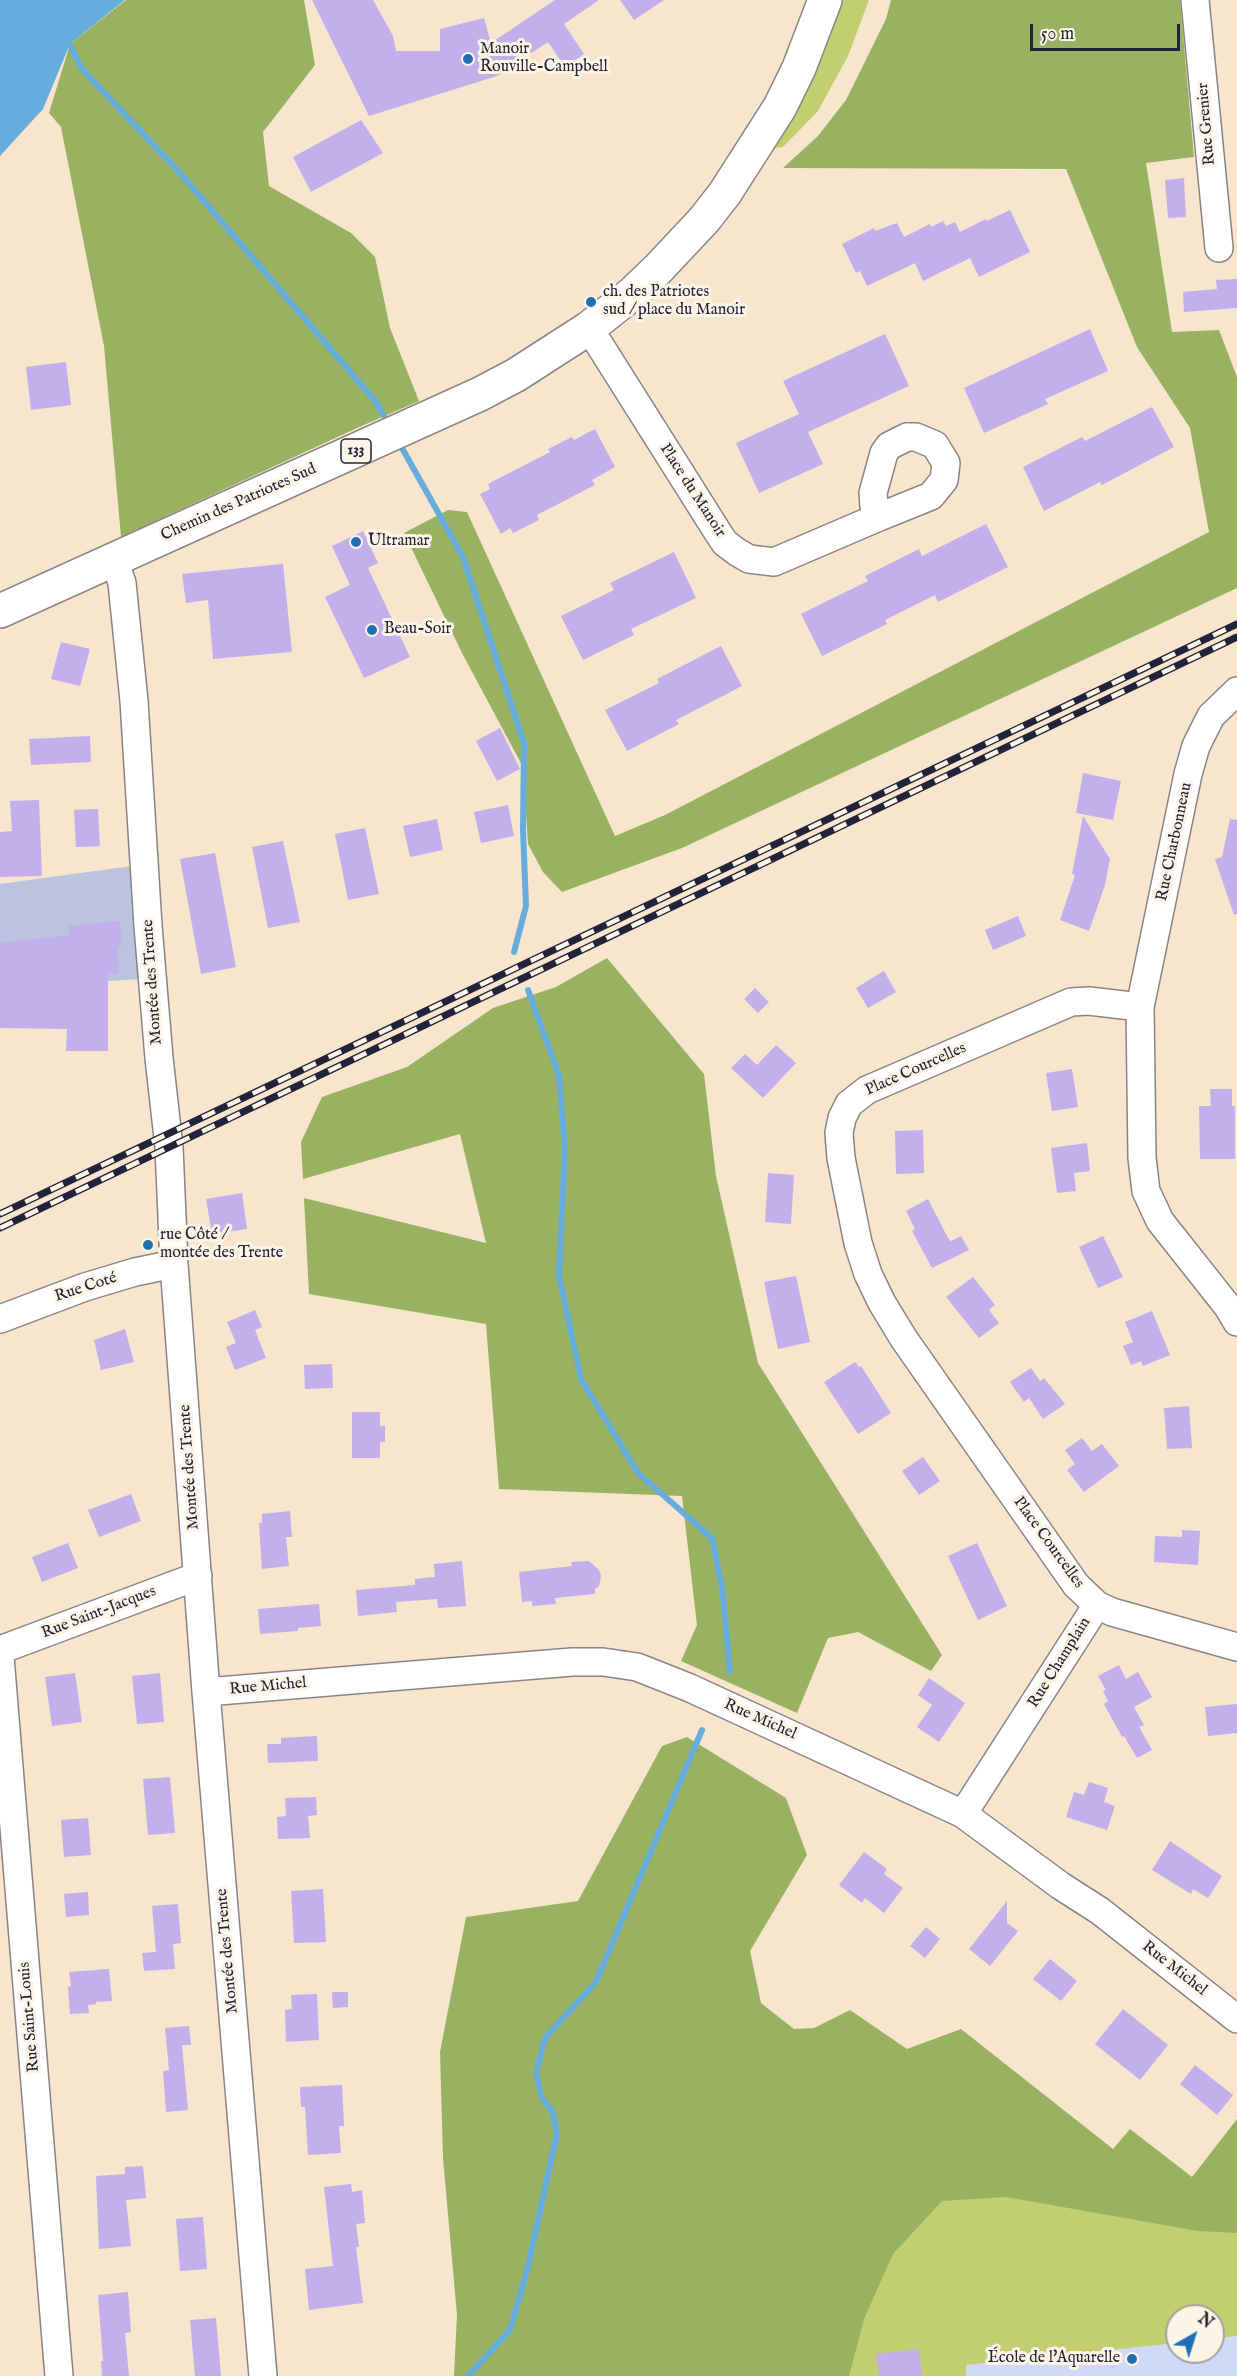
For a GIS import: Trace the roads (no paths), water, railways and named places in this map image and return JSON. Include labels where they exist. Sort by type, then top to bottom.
[{"type":"main road","name":"Chemin des Patriotes Sud","points":[[0,611],[480,394],[516,375],[589,327],[633,293],[657,270],[698,228],[725,193],[780,107],[799,68],[825,0]]},
{"type":"street","name":"Rue Grenier","points":[[1196,0],[1219,248]]},
{"type":"street","name":"Place du Manoir","points":[[589,327],[717,531],[725,543],[736,552],[749,559],[774,562],[879,517]]},
{"type":"street","name":"Montée des Trente","points":[[114,559],[122,584],[128,633],[148,926],[169,1147],[174,1264],[206,1692],[263,2376]]},
{"type":"street","name":"Rue Charbonneau","points":[[1140,1007],[1194,752],[1211,717],[1224,701],[1237,691]]},
{"type":"street","name":"Place Courcelles","points":[[1097,1605],[1076,1585],[904,1339],[882,1303],[868,1274],[858,1243],[841,1158],[839,1133],[845,1111],[861,1094],[1066,1004],[1089,1000],[1140,1007]]},
{"type":"street","points":[[1140,1007],[1142,1158],[1146,1191],[1160,1221],[1237,1322]]},
{"type":"street","name":"Rue Coté","points":[[0,1319],[85,1287],[135,1272],[174,1264]]},
{"type":"street","name":"Rue Saint-Jacques","points":[[0,1650],[198,1576]]},
{"type":"street","name":"Rue Champlain","points":[[963,1814],[1097,1605],[1112,1612],[1237,1647]]},
{"type":"street","name":"Rue Saint-Louis","points":[[0,1658],[58,2376]]},
{"type":"street","name":"Rue Michel","points":[[206,1692],[572,1662],[622,1664],[664,1676],[963,1814],[1061,1886],[1100,1911],[1237,2019]]},
{"type":"water","points":[[0,0],[125,0],[70,44],[43,109],[0,156]]},
{"type":"waterway","points":[[67,39],[82,69],[180,173],[376,402],[384,416]]},
{"type":"waterway","points":[[402,448],[463,557],[524,743],[523,830],[526,906],[514,952]]},
{"type":"waterway","points":[[528,990],[559,1075],[565,1148],[559,1275],[581,1379],[638,1473],[712,1538],[722,1587],[730,1671]]},
{"type":"waterway","points":[[468,2376],[510,2330],[527,2271],[557,2133],[552,2111],[542,2098],[536,2073],[545,2038],[596,1982],[702,1730]]},
{"type":"railway","points":[[0,1214],[1237,624]]},
{"type":"railway","points":[[0,1228],[1237,637]]},
{"type":"place","name":"Manoir Rouville-Campbell","points":[[468,59]]},
{"type":"place","name":"ch. des Patriotes sud / place du Manoir","points":[[591,302]]},
{"type":"place","name":"Ultramar","points":[[356,542]]},
{"type":"place","name":"Beau-Soir","points":[[372,630]]},
{"type":"place","name":"rue Côté / montée des Trente","points":[[148,1245]]},
{"type":"place","name":"École de l'Aquarelle","points":[[1132,2359]]}]
